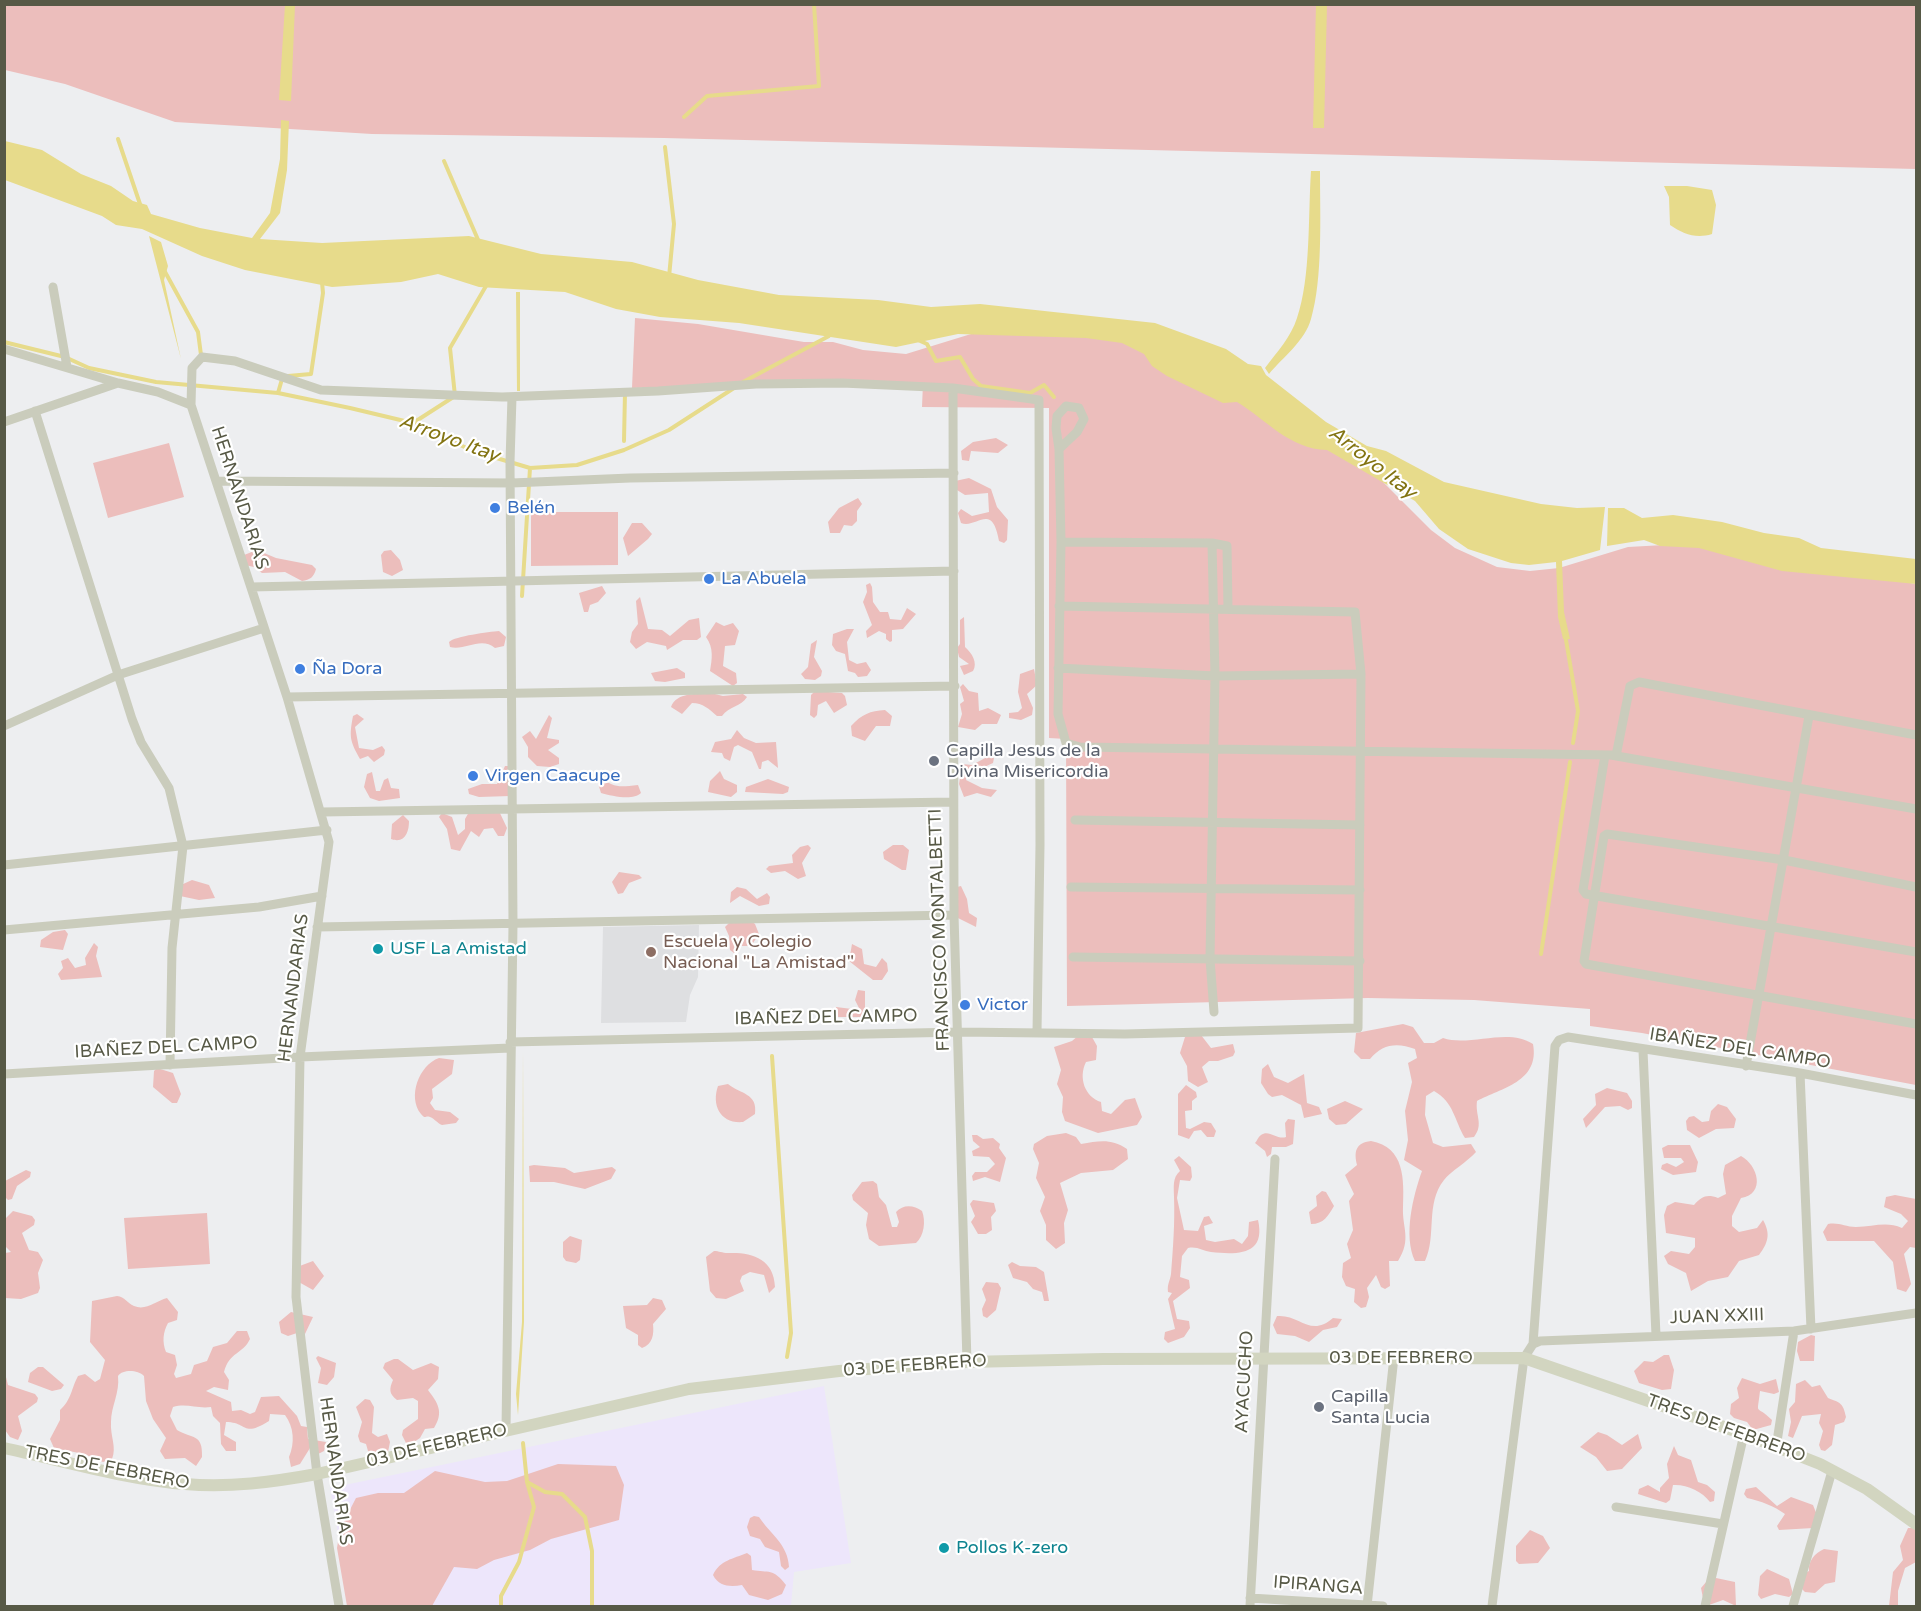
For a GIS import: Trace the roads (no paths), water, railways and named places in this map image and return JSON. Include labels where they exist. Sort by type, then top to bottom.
[{"type":"street","points":[[53,287],[67,367]]},
{"type":"street","points":[[4,349],[118,383],[158,392],[191,405]]},
{"type":"street","name":"HERNANDARIAS","points":[[339,1606],[317,1474],[296,1297],[300,1057],[329,842],[287,697],[191,405],[192,368],[202,357],[235,361],[321,390],[512,397]]},
{"type":"street","points":[[4,422],[118,383]]},
{"type":"street","points":[[506,1429],[513,924],[512,397],[658,392],[756,384],[842,383],[952,388],[1039,400],[1040,845],[1037,1032]]},
{"type":"street","name":"FRANCISCO MONTALBETTI","points":[[952,388],[955,686],[954,915],[967,1362]]},
{"type":"street","points":[[35,411],[118,675],[141,742],[169,788],[183,846],[172,956],[170,1065]]},
{"type":"street","points":[[1059,449],[1061,542],[1058,714],[1066,743],[1080,747],[1213,750],[1605,755],[1796,786],[1917,809]]},
{"type":"street","points":[[216,481],[512,483],[630,477],[954,473]]},
{"type":"street","points":[[1061,542],[1212,543],[1227,546],[1228,609]]},
{"type":"street","points":[[1212,543],[1215,676],[1210,822],[1210,959],[1214,1012]]},
{"type":"street","points":[[252,587],[954,571]]},
{"type":"street","points":[[1059,606],[1355,612],[1361,674],[1360,961],[1073,957]]},
{"type":"street","points":[[4,726],[118,675],[264,628]]},
{"type":"street","points":[[1058,668],[1215,676],[1361,674]]},
{"type":"street","points":[[1616,756],[1630,686],[1639,682],[1917,735]]},
{"type":"street","points":[[287,697],[955,686]]},
{"type":"street","points":[[1746,1065],[1809,716]]},
{"type":"street","points":[[1605,755],[1583,890],[1586,894],[1917,952]]},
{"type":"street","points":[[322,812],[953,802]]},
{"type":"street","points":[[1075,820],[1360,825]]},
{"type":"street","points":[[4,865],[327,830]]},
{"type":"street","points":[[1917,887],[1784,860],[1610,833],[1604,836],[1584,961],[1586,964],[1917,1024]]},
{"type":"street","points":[[1071,887],[1360,890]]},
{"type":"street","points":[[4,930],[259,907],[322,896]]},
{"type":"street","points":[[317,927],[954,915]]},
{"type":"street","name":"IBAÑEZ DEL CAMPO","points":[[4,1074],[510,1045],[959,1032],[1125,1034],[1358,1028],[1360,961]]},
{"type":"street","name":"IBAÑEZ DEL CAMPO","points":[[1533,1344],[1555,1046],[1559,1040],[1568,1037],[1642,1051],[1800,1073],[1917,1095]]},
{"type":"street","points":[[1642,1051],[1656,1335]]},
{"type":"street","points":[[1800,1073],[1811,1329]]},
{"type":"street","name":"AYACUCHO","points":[[1250,1602],[1275,1159]]},
{"type":"street","name":"JUAN XXIII","points":[[1533,1344],[1540,1341],[1656,1335],[1794,1332],[1917,1312]]},
{"type":"street","points":[[1776,1448],[1794,1332]]},
{"type":"street","points":[[1492,1606],[1524,1358],[1533,1344]]},
{"type":"street","points":[[1367,1606],[1394,1357]]},
{"type":"street","name":"03 DE FEBRERO","points":[[317,1474],[689,1389],[839,1371],[967,1362],[1394,1357],[1524,1358]]},
{"type":"street","name":"TRES DE FEBRERO","points":[[1524,1358],[1744,1434],[1832,1471],[1867,1489],[1917,1524]]},
{"type":"street","points":[[1705,1606],[1744,1434]]},
{"type":"street","name":"TRES DE FEBRERO","points":[[4,1448],[184,1484],[223,1486],[272,1482],[317,1474]]},
{"type":"street","points":[[1793,1606],[1832,1471]]},
{"type":"street","points":[[1616,1507],[1723,1524]]},
{"type":"street","name":"IPIRANGA","points":[[1250,1602],[1383,1606]]},
{"type":"water","points":[[285,5],[295,5],[291,101],[279,100]]},
{"type":"water","points":[[1316,5],[1327,5],[1324,128],[1313,128]]},
{"type":"water","points":[[281,120],[289,121],[287,170],[280,213],[260,239],[322,243],[469,236],[541,254],[632,262],[698,280],[779,295],[878,300],[931,307],[980,304],[1155,323],[1226,349],[1248,364],[1261,366],[1266,375],[1326,422],[1367,446],[1386,451],[1444,482],[1541,504],[1577,508],[1605,507],[1600,550],[1562,561],[1564,612],[1570,639],[1563,639],[1558,617],[1556,562],[1529,565],[1511,563],[1468,549],[1439,529],[1415,501],[1327,450],[1301,445],[1290,439],[1237,402],[1223,403],[1167,376],[1152,366],[1144,354],[1122,343],[1086,338],[958,334],[896,347],[739,323],[660,317],[616,309],[565,292],[479,287],[438,274],[401,282],[332,287],[245,270],[202,256],[142,229],[116,225],[102,216],[5,180],[5,141],[42,150],[81,174],[111,186],[133,201],[147,205],[151,214],[200,228],[252,238],[270,213],[280,159]]},
{"type":"water","points":[[1311,171],[1320,171],[1320,246],[1315,303],[1304,334],[1269,374],[1265,368],[1291,332],[1297,318],[1305,284]]},
{"type":"water","points":[[1664,186],[1687,186],[1712,190],[1716,205],[1712,234],[1690,235],[1670,225],[1669,197]]},
{"type":"water","points":[[149,236],[161,242],[168,266],[164,280],[181,359]]},
{"type":"water","points":[[516,292],[520,292],[520,391],[517,391]]},
{"type":"water","points":[[1608,508],[1624,508],[1642,518],[1673,515],[1722,522],[1764,533],[1799,538],[1821,548],[1916,559],[1916,584],[1782,571],[1699,548],[1660,546],[1644,540],[1607,546]]},
{"type":"water","points":[[523,1051],[524,1322],[518,1415],[516,1394],[522,1322]]},
{"type":"waterway","points":[[684,117],[707,96],[819,86],[814,4]]},
{"type":"waterway","points":[[118,139],[141,207]]},
{"type":"waterway","points":[[665,147],[674,224],[669,277]]},
{"type":"waterway","points":[[444,161],[479,242]]},
{"type":"waterway","points":[[164,270],[198,332],[201,355]]},
{"type":"waterway","points":[[288,376],[311,374],[323,293],[322,282]]},
{"type":"waterway","points":[[413,423],[455,396],[450,348],[486,286]]},
{"type":"waterway","name":"Arroyo Itay","points":[[743,382],[829,336]]},
{"type":"waterway","points":[[918,340],[927,344],[936,361],[960,357],[973,379],[981,386],[1030,393],[1044,385],[1054,397]]},
{"type":"waterway","name":"Arroyo Itay","points":[[4,342],[65,357],[89,368],[156,382],[278,393],[413,423],[473,451],[530,468],[577,465],[624,450],[669,430],[734,388]]},
{"type":"waterway","points":[[278,393],[282,379]]},
{"type":"waterway","points":[[624,441],[625,392]]},
{"type":"waterway","points":[[522,596],[530,468]]},
{"type":"waterway","points":[[1565,634],[1578,711],[1573,743]]},
{"type":"waterway","points":[[1541,954],[1570,762]]},
{"type":"waterway","points":[[772,1056],[791,1333],[787,1357]]},
{"type":"waterway","points":[[501,1606],[501,1596],[519,1562],[534,1507],[527,1482],[523,1443]]},
{"type":"waterway","points":[[527,1482],[545,1492],[562,1494],[585,1517],[592,1551],[592,1606]]},
{"type":"place","name":"Belén","points":[[495,508]]},
{"type":"place","name":"La Abuela","points":[[709,579]]},
{"type":"place","name":"Ña Dora","points":[[300,669]]},
{"type":"place","name":"Capilla Jesus de la Divina Misericordia","points":[[934,761]]},
{"type":"place","name":"Virgen Caacupe","points":[[473,776]]},
{"type":"place","name":"USF La Amistad","points":[[378,949]]},
{"type":"place","name":"Escuela y Colegio Nacional \"La Amistad\"","points":[[651,952]]},
{"type":"place","name":"Victor","points":[[965,1005]]},
{"type":"place","name":"Capilla Santa Lucia","points":[[1319,1407]]},
{"type":"place","name":"Pollos K-zero","points":[[944,1548]]}]
